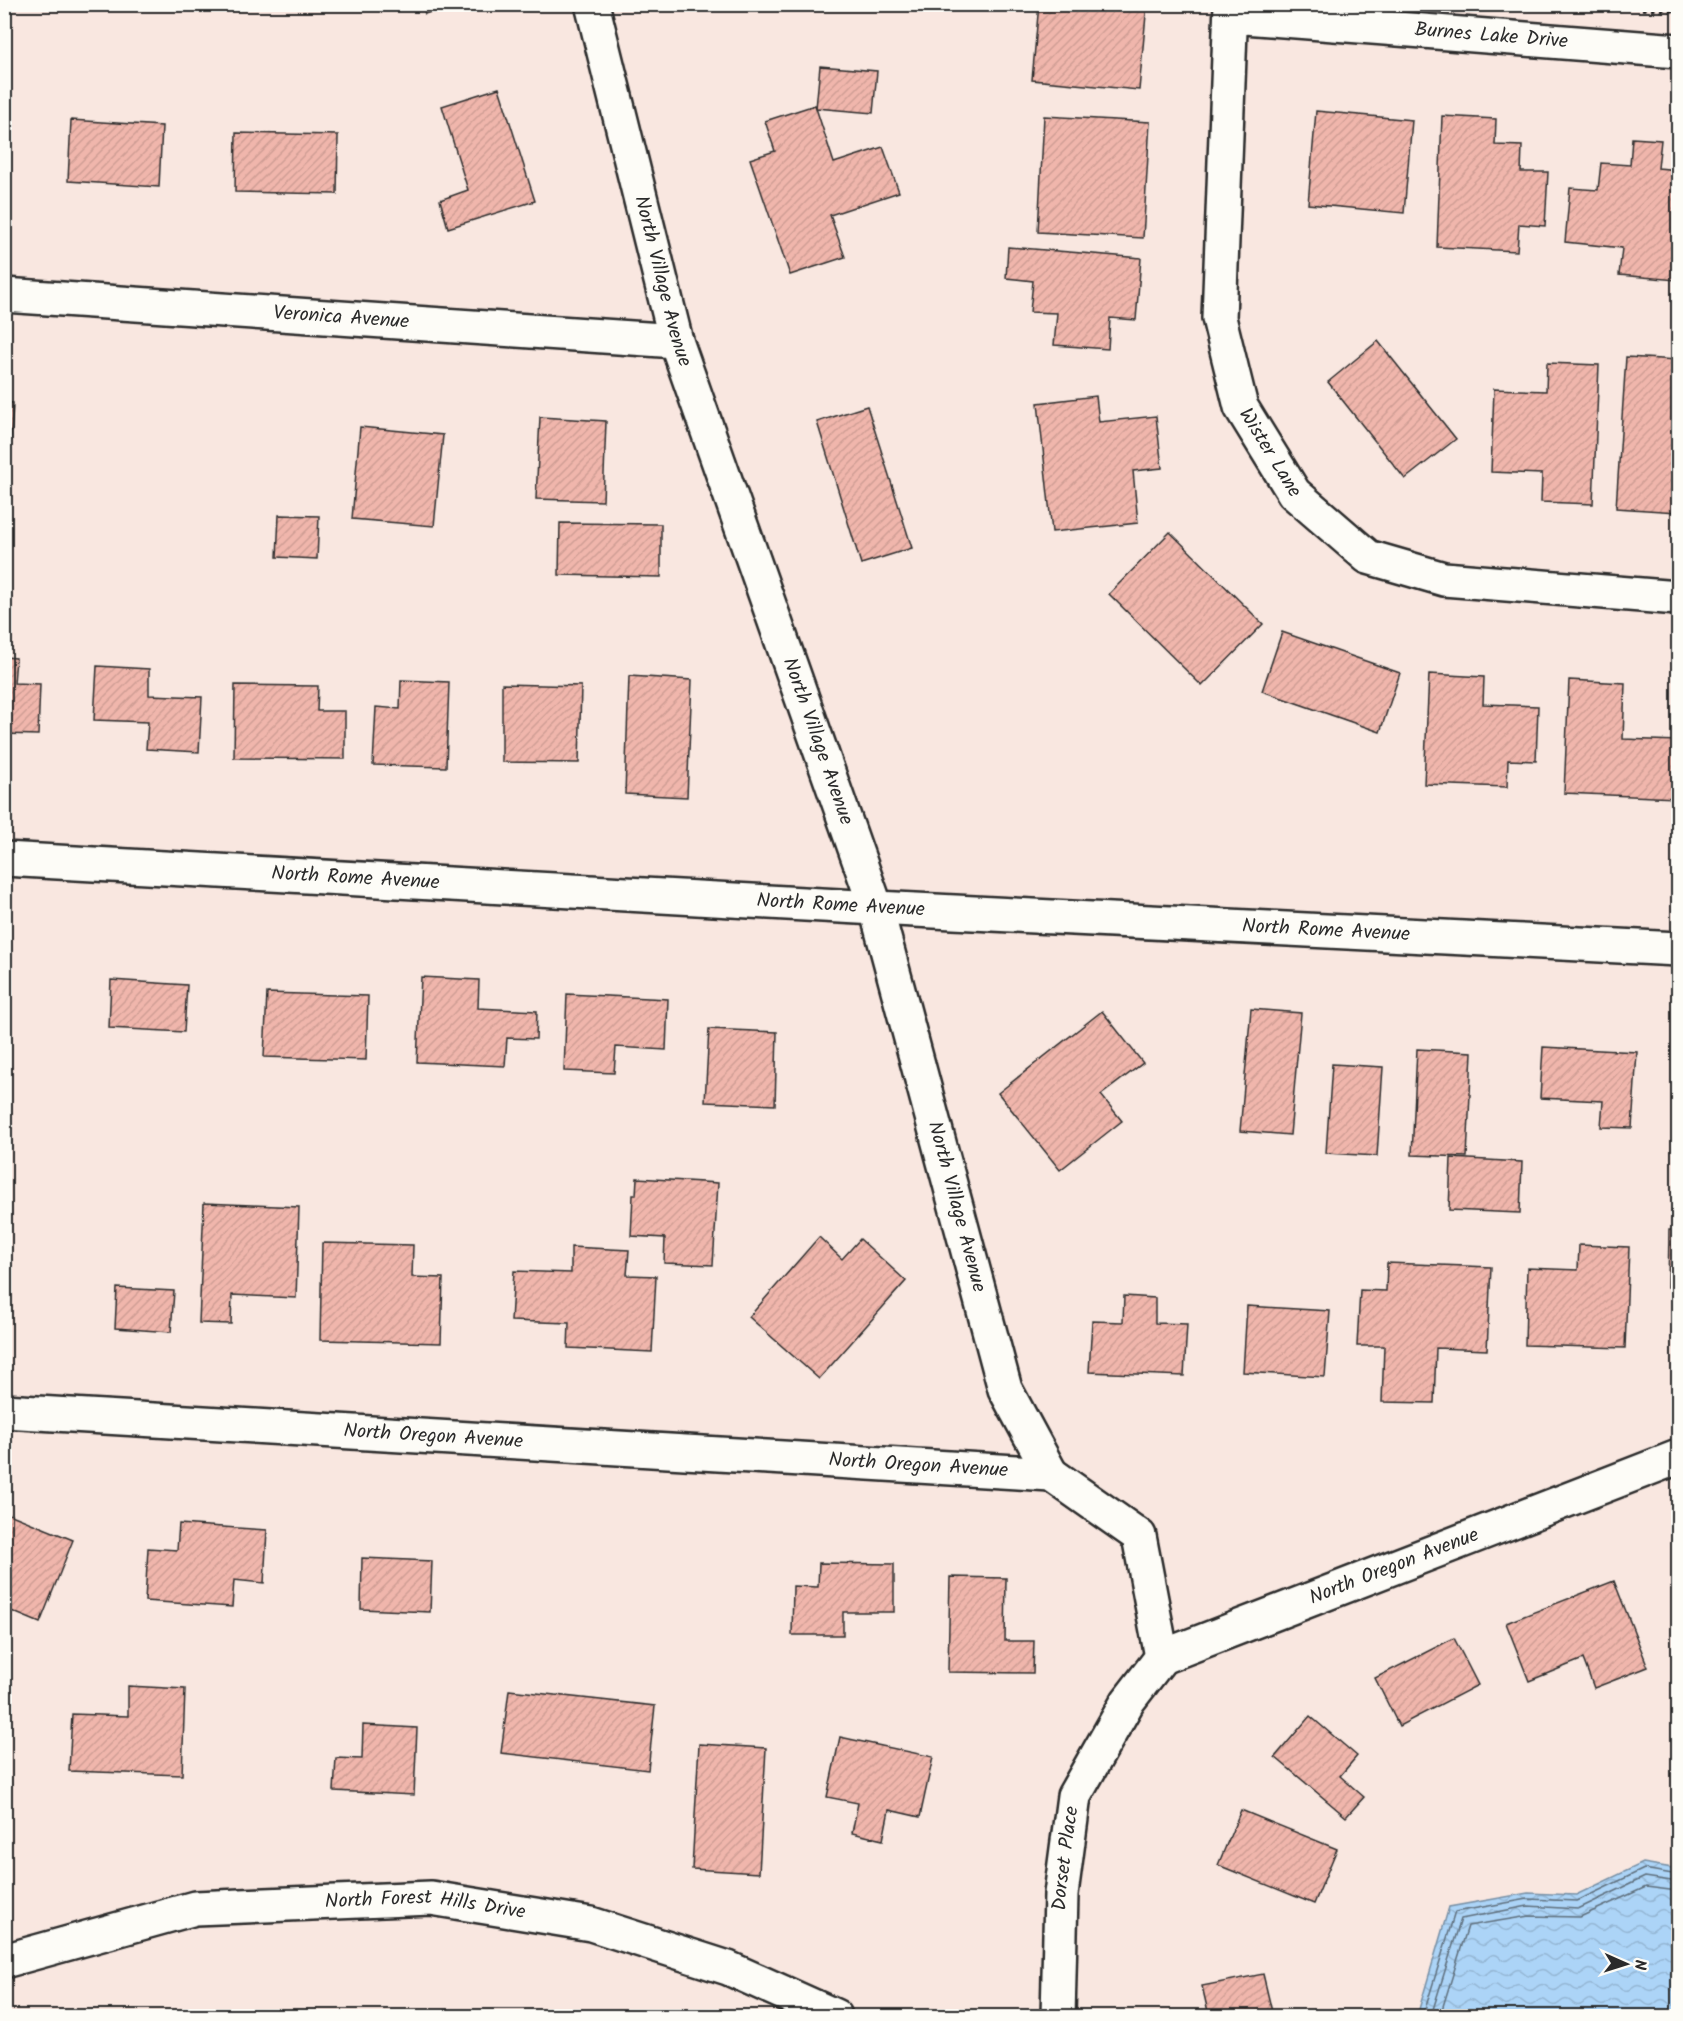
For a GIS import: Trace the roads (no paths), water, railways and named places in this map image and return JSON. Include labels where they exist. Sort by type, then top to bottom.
[{"type":"street","name":"North Village Avenue","points":[[592,4],[676,341],[876,908],[1005,1389],[1051,1474]]},
{"type":"street","name":"Burnes Lake Drive","points":[[1231,10],[1678,51]]},
{"type":"street","name":"Wister Lane","points":[[1231,10],[1219,318],[1241,407],[1294,493],[1368,557],[1444,579],[1678,598]]},
{"type":"street","name":"Veronica Avenue","points":[[4,295],[676,341]]},
{"type":"street","name":"North Rome Avenue","points":[[4,859],[876,908],[1678,949]]},
{"type":"street","name":"North Oregon Avenue","points":[[4,1411],[1051,1474]]},
{"type":"street","name":"North Oregon Avenue","points":[[1162,1657],[1678,1456]]},
{"type":"street","points":[[1051,1474],[1139,1536],[1162,1657]]},
{"type":"street","name":"Dorset Place","points":[[1059,2016],[1061,1894],[1074,1796],[1128,1701],[1162,1657]]},
{"type":"street","name":"North Forest Hills Drive","points":[[4,1961],[195,1908],[431,1898],[591,1924],[728,1968],[835,2016]]},
{"type":"water","points":[[1643,1863],[1678,1869],[1678,2016],[1417,2016],[1449,1907],[1528,1893],[1576,1895]]}]
